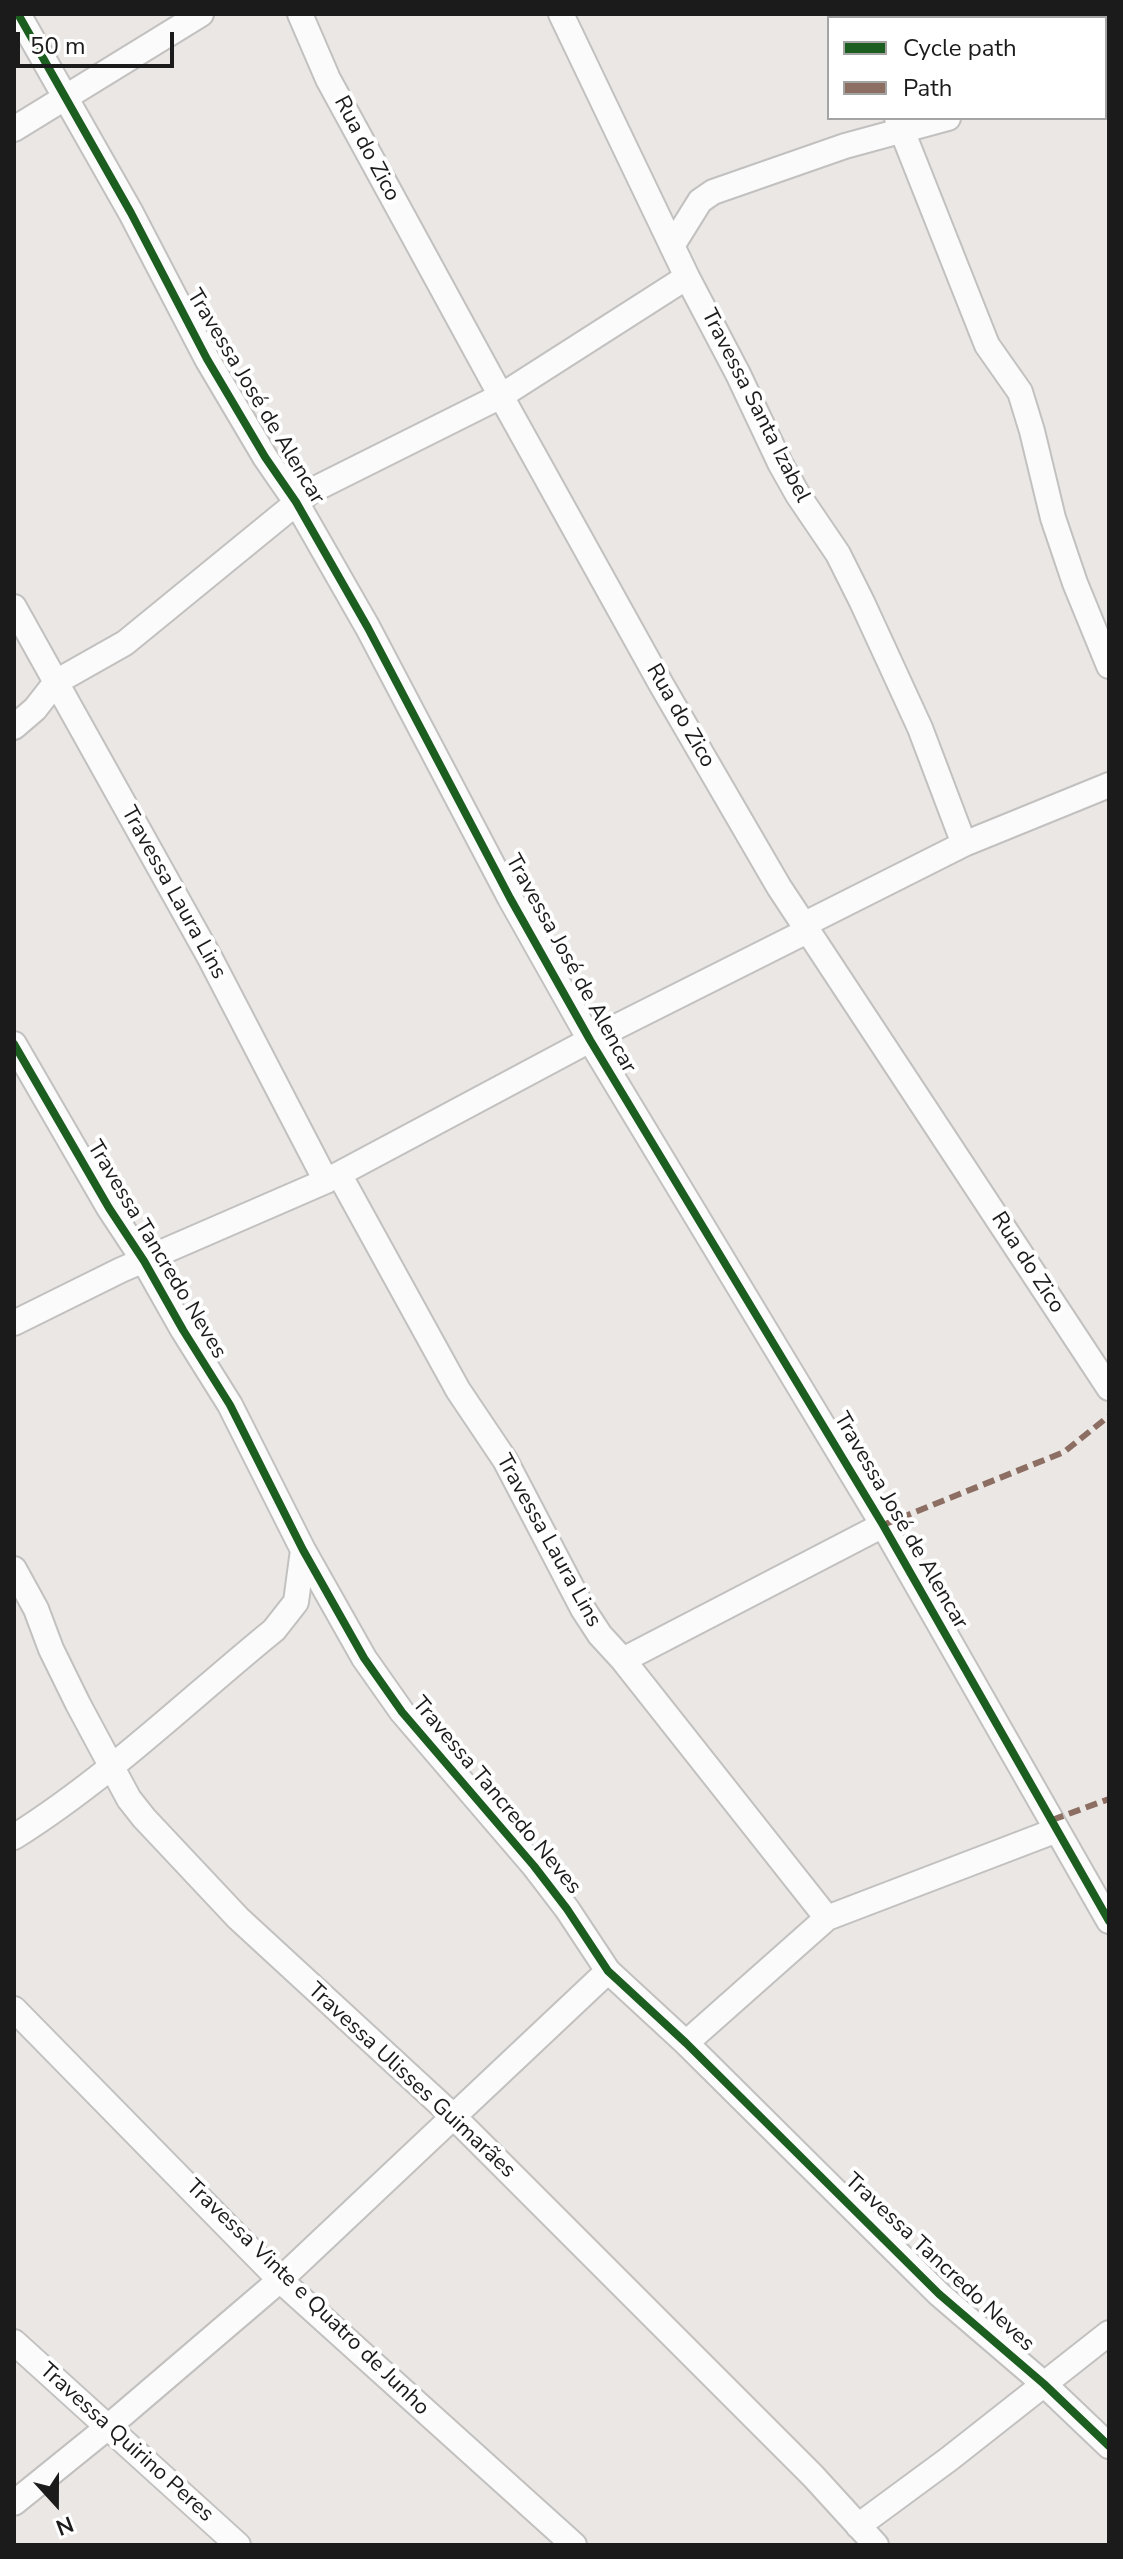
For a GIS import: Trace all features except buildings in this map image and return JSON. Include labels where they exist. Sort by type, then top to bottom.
[{"type":"street","name":"Travessa José de Alencar","points":[[18,14],[131,213],[227,393],[296,502],[376,642],[510,898],[590,1040],[883,1525],[1109,1921]]},
{"type":"street","points":[[14,129],[201,14]]},
{"type":"street","name":"Rua do Zico","points":[[300,14],[328,79],[501,396],[779,887],[1109,1388]]},
{"type":"street","name":"Travessa Santa Izabel","points":[[561,14],[780,463],[838,554],[862,602],[920,728],[964,844]]},
{"type":"street","points":[[672,246],[705,196],[899,124],[932,120]]},
{"type":"street","points":[[899,124],[987,345],[1020,392],[1053,518],[1075,583],[1109,666]]},
{"type":"street","points":[[14,727],[35,709],[56,682],[125,643],[232,559],[296,502],[323,484],[501,396],[687,277]]},
{"type":"street","name":"Travessa Laura Lins","points":[[14,607],[332,1178],[458,1390],[505,1460],[583,1609],[600,1635],[827,1918]]},
{"type":"street","points":[[14,1323],[144,1261],[332,1178],[964,844],[1109,785]]},
{"type":"street","name":"Travessa Tancredo Neves","points":[[14,1044],[101,1195],[230,1405],[303,1550],[364,1658],[402,1712],[534,1866],[608,1971],[686,2043],[939,2294],[1044,2384],[1109,2446]]},
{"type":"street","points":[[623,1660],[883,1525]]},
{"type":"street","points":[[14,1837],[68,1802],[111,1768],[274,1630],[290,1611],[298,1595],[303,1550]]},
{"type":"street","name":"Travessa Ulisses Guimarães","points":[[14,1569],[111,1768],[144,1818],[238,1918],[453,2116],[813,2476],[876,2545]]},
{"type":"street","points":[[686,2043],[827,1918],[1057,1830]]},
{"type":"street","points":[[14,2503],[280,2280],[608,1971]]},
{"type":"street","name":"Travessa Vinte e Quatro de Junho","points":[[14,2009],[280,2280],[574,2545]]},
{"type":"street","points":[[858,2526],[1109,2333]]},
{"type":"street","name":"Travessa Quirino Peres","points":[[14,2342],[238,2545]]},
{"type":"marked path","points":[[883,1525],[1064,1452],[1109,1416]]},
{"type":"marked path","points":[[1052,1820],[1109,1799]]},
{"type":"cycle path","points":[[18,14],[131,213],[207,359],[265,457],[296,502],[368,628],[510,898],[590,1040],[883,1525],[1109,1921]]},
{"type":"cycle path","points":[[14,1044],[109,1208],[230,1405],[303,1550],[364,1658],[402,1712],[534,1866],[608,1971],[686,2043],[939,2294],[1044,2384],[1109,2446]]}]
